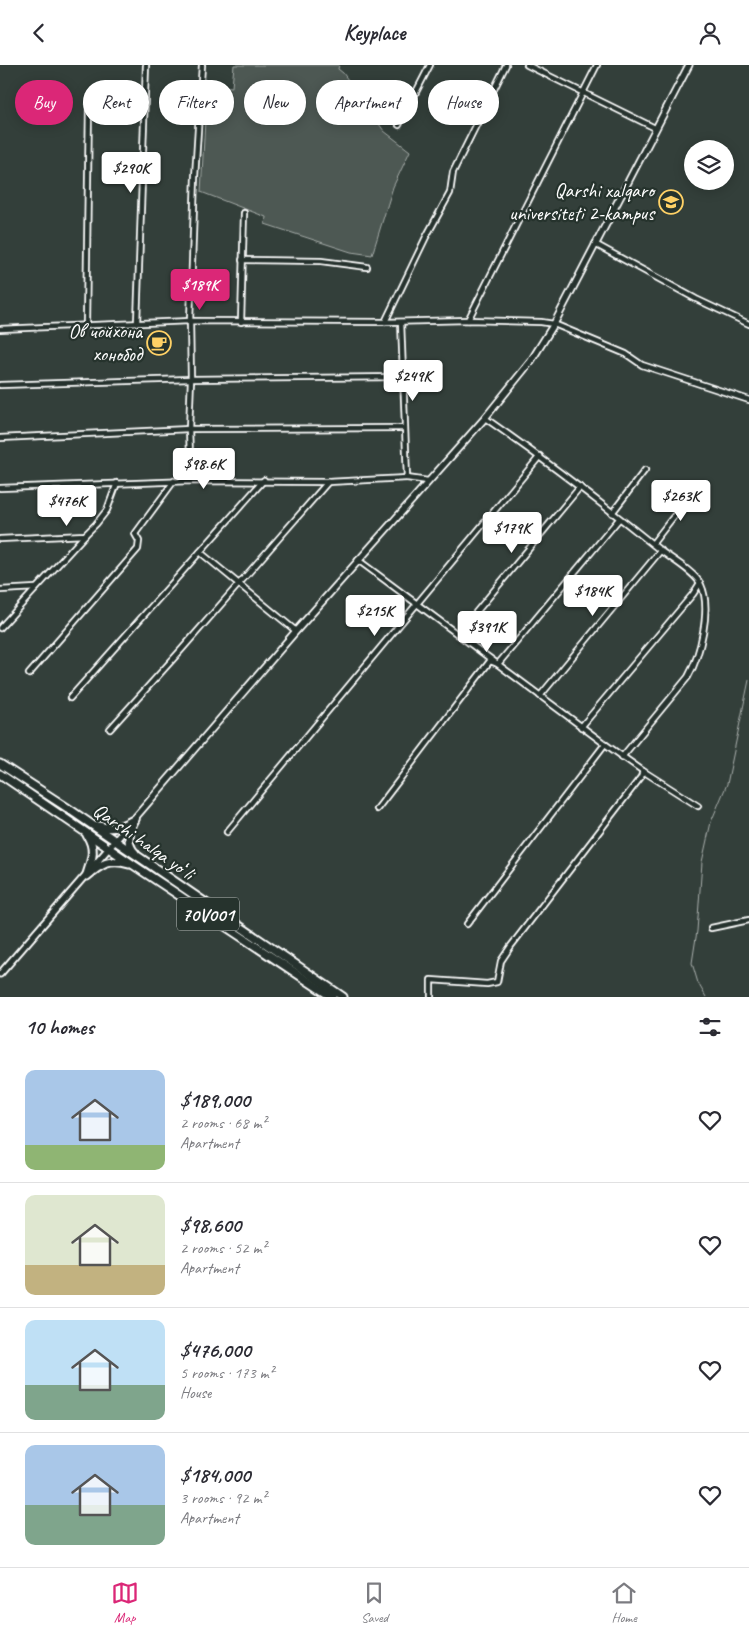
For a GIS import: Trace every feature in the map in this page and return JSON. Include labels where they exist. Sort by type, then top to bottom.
[{"type":"highway","name":"Qarshi halqa yoʻli","points":[[0,765],[85,820],[343,997]]},
{"type":"highway","name":"Qarshi halqa yoʻli","points":[[0,775],[332,997]]},
{"type":"highway","points":[[85,820],[109,829],[121,827],[135,819]]},
{"type":"highway","points":[[135,819],[130,828],[129,843],[131,849],[142,860]]},
{"type":"highway","points":[[84,831],[92,842],[94,852],[86,875]]},
{"type":"highway","points":[[86,875],[101,864],[114,861],[135,866]]},
{"type":"main road","points":[[109,848],[358,560],[485,418],[531,361],[554,324],[689,65]]},
{"type":"street","points":[[137,323],[146,65]]},
{"type":"street","points":[[191,481],[189,429],[191,379],[190,321],[202,65]]},
{"type":"street","points":[[418,88],[430,65]]},
{"type":"street","points":[[384,322],[450,193],[453,172],[506,65]]},
{"type":"street","points":[[527,65],[655,128]]},
{"type":"street","points":[[468,320],[597,65]]},
{"type":"street","points":[[86,325],[89,125]]},
{"type":"street","points":[[241,322],[244,213]]},
{"type":"street","points":[[595,244],[696,299],[749,324]]},
{"type":"street","points":[[242,260],[320,261],[367,267]]},
{"type":"street","points":[[0,329],[190,321],[401,322],[468,320],[554,324],[626,353],[642,365],[749,400]]},
{"type":"street","points":[[401,322],[407,478]]},
{"type":"street","points":[[0,385],[191,379],[402,377]]},
{"type":"street","points":[[485,418],[540,456],[661,550],[700,583],[703,589],[705,609],[704,634],[694,666],[688,677],[622,757]]},
{"type":"street","points":[[0,437],[189,429],[404,427]]},
{"type":"street","points":[[227,832],[540,456]]},
{"type":"street","points":[[612,513],[645,470]]},
{"type":"street","points":[[0,488],[174,481],[328,481],[407,478],[428,481]]},
{"type":"street","points":[[70,698],[264,480]]},
{"type":"street","points":[[29,674],[138,549],[140,541],[135,534],[174,481]]},
{"type":"street","points":[[110,729],[328,481]]},
{"type":"street","points":[[0,628],[96,524],[107,510],[117,483]]},
{"type":"street","points":[[458,634],[580,487]]},
{"type":"street","points":[[652,543],[695,489]]},
{"type":"street","points":[[498,664],[620,519]]},
{"type":"street","points":[[0,539],[85,535]]},
{"type":"street","points":[[540,696],[661,550]]},
{"type":"street","points":[[200,552],[296,631]]},
{"type":"street","points":[[358,560],[622,757],[698,806]]},
{"type":"street","points":[[581,727],[693,594],[700,583]]},
{"type":"street","points":[[0,590],[36,588]]},
{"type":"street","points":[[377,809],[490,661],[498,664]]},
{"type":"street","points":[[467,924],[605,744]]},
{"type":"street","points":[[431,997],[431,980],[486,984],[496,982],[501,961],[511,946],[641,777],[643,771]]},
{"type":"street","points":[[0,973],[109,848]]},
{"type":"street","points":[[711,928],[749,921]]},
{"type":"shaded area","points":[[234,65],[339,65],[338,69],[348,80],[316,80],[316,125],[380,125],[384,131],[410,151],[393,187],[372,255],[351,252],[265,224],[266,217],[201,192],[205,125],[234,125]]},
{"type":"waterway","points":[[706,997],[698,983],[692,963],[697,931],[702,862],[711,822],[727,784],[749,680]]},
{"type":"place","name":"Qarshi xalqaro universiteti 2-kampus","points":[[671,202]]},
{"type":"place","name":"Ов чойхона хонобод","points":[[159,343]]}]
